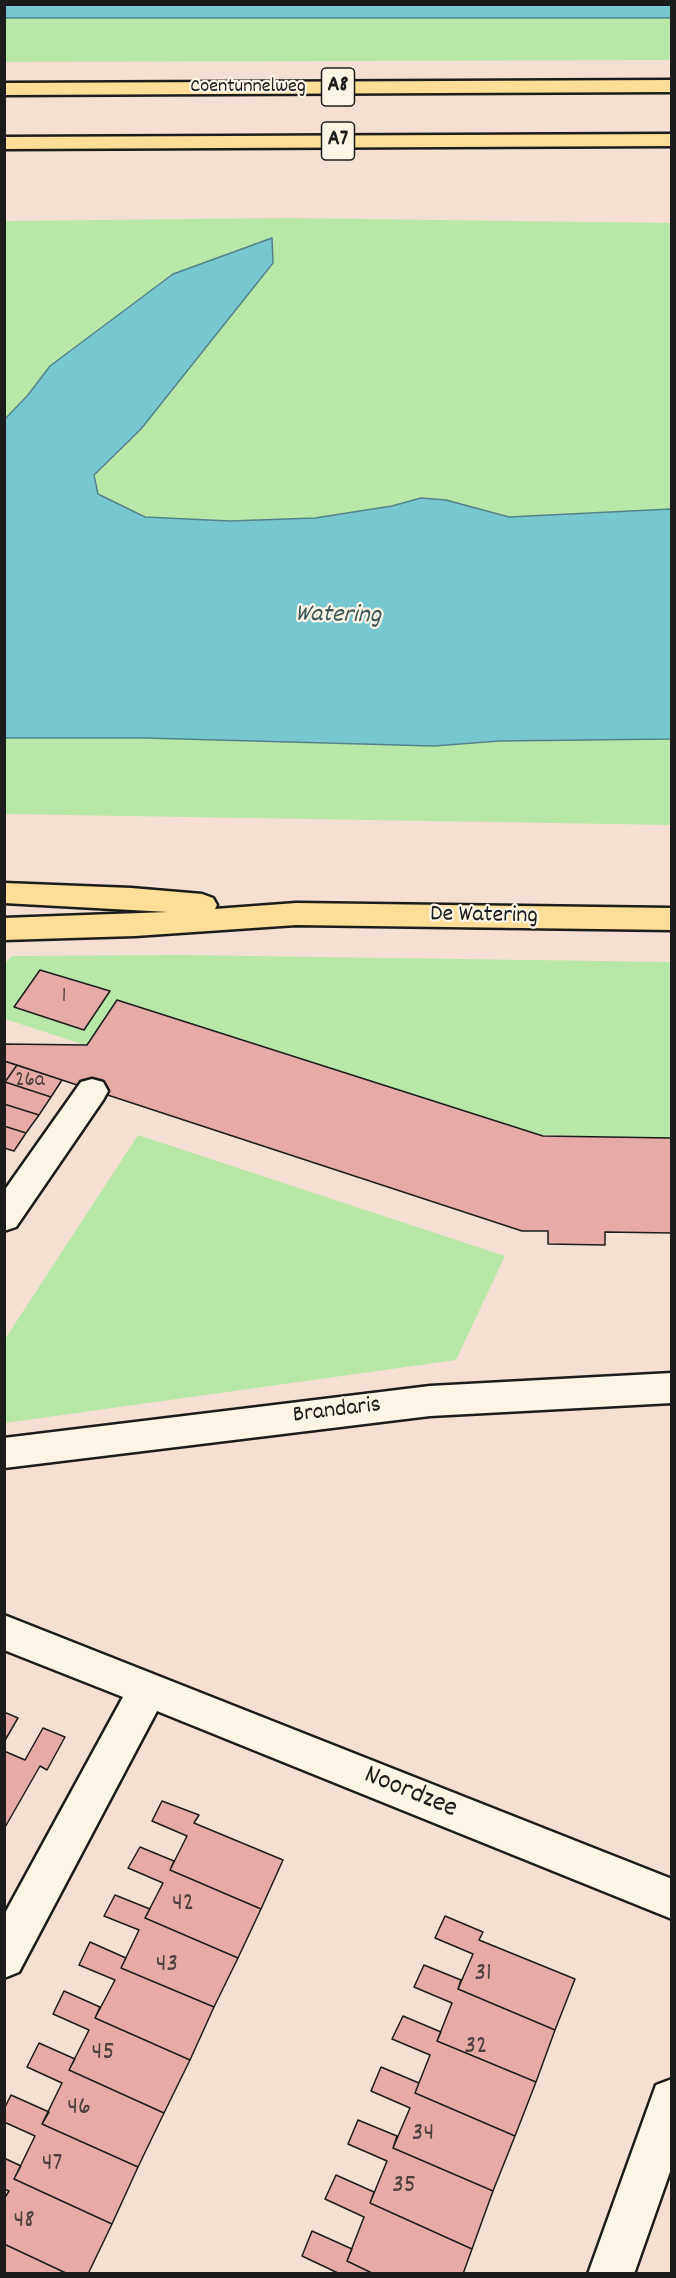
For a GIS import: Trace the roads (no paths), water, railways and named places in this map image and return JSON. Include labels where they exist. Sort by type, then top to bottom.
[{"type":"main road","name":"Coentunnelweg","points":[[4,89],[672,86]]},
{"type":"main road","name":"A7","points":[[4,143],[672,140]]},
{"type":"main road","name":"De Watering","points":[[4,893],[130,898],[296,914]]},
{"type":"main road","name":"De Watering","points":[[4,929],[135,925],[296,914],[672,919]]},
{"type":"street","points":[[4,1218],[92,1091]]},
{"type":"street","name":"Brandaris","points":[[4,1453],[430,1401],[672,1388]]},
{"type":"street","name":"Noordzee","points":[[4,1632],[672,1899]]},
{"type":"street","points":[[4,1958],[148,1689]]},
{"type":"street","points":[[611,2274],[672,2101]]},
{"type":"water","points":[[5,4],[671,4],[671,18],[4,18]]},
{"type":"water","name":"Watering","points":[[272,238],[273,263],[141,429],[94,475],[98,494],[145,517],[230,521],[315,518],[392,506],[421,498],[446,500],[509,517],[671,509],[671,739],[499,741],[434,746],[145,738],[5,738],[5,419],[28,395],[50,366],[173,274]]}]
